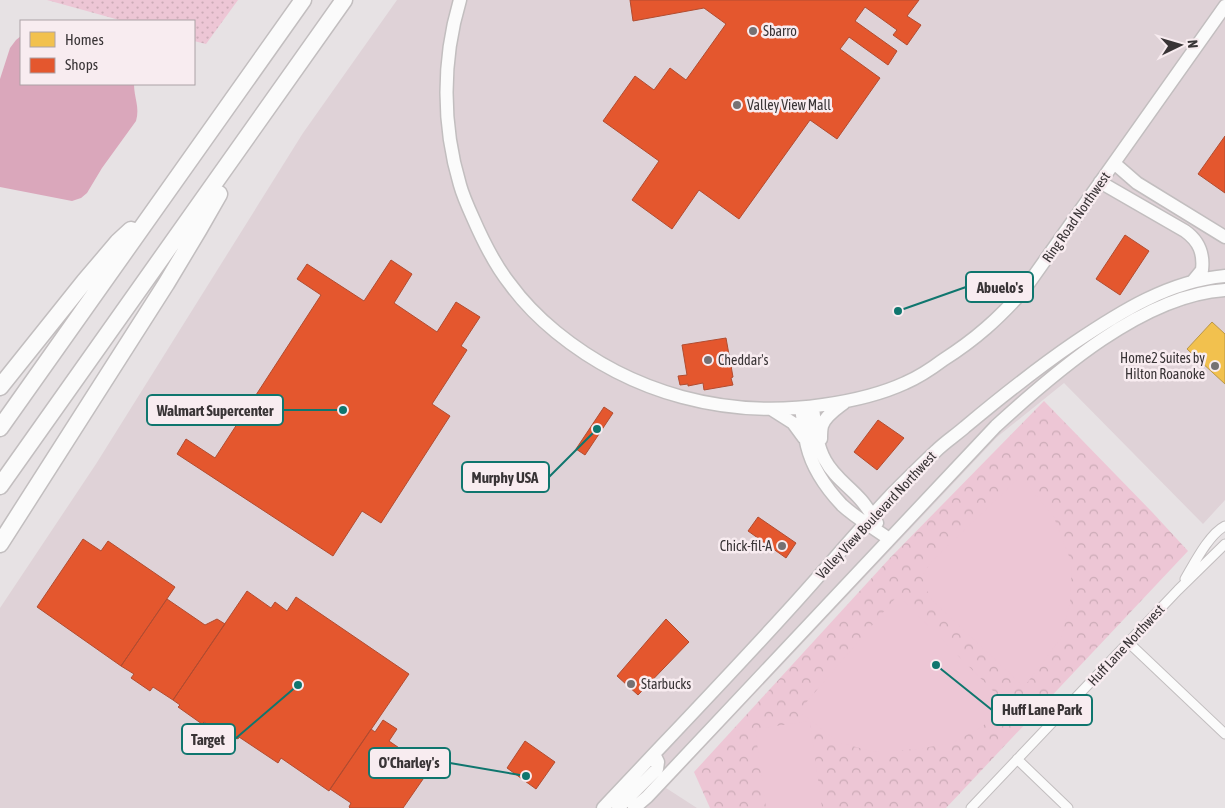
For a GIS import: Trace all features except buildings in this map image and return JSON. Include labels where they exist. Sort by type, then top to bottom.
[{"type":"highway","points":[[0,428],[303,0]]},
{"type":"highway","points":[[0,486],[344,0]]},
{"type":"highway","points":[[0,544],[199,229],[261,118]]},
{"type":"highway","points":[[0,387],[89,275],[118,242],[158,205]]},
{"type":"main road","name":"Ring Road Northwest","points":[[460,0],[448,59],[446,85],[449,138],[454,165],[464,198],[489,251],[510,286],[536,314],[571,344],[594,360],[623,376],[662,391],[699,402],[745,408],[771,409],[807,407],[846,401],[866,397],[905,383],[924,374],[986,330],[1024,290],[1225,6]]},
{"type":"main road","points":[[1114,163],[1136,183],[1225,237]]},
{"type":"main road","points":[[1100,182],[1192,236],[1200,249],[1202,257],[1200,274],[1193,281]]},
{"type":"main road","name":"Valley View Boulevard Northwest","points":[[603,808],[784,615],[895,491],[937,450],[1005,393],[1094,329],[1160,292],[1193,281],[1225,276]]},
{"type":"main road","name":"Valley View Boulevard Northwest","points":[[634,808],[889,539],[1029,396],[1092,347],[1156,308],[1194,295],[1225,290]]},
{"type":"main road","points":[[1007,417],[1005,409],[1007,406],[1072,344]]},
{"type":"main road","points":[[822,454],[822,426],[834,410],[846,401]]},
{"type":"main road","points":[[807,407],[807,444]]},
{"type":"main road","points":[[807,407],[824,459],[833,472],[861,500],[869,519]]},
{"type":"main road","points":[[771,409],[793,423],[801,433],[813,462],[833,495],[844,506],[869,519],[889,539]]},
{"type":"main road","points":[[618,808],[657,769],[658,762],[654,754]]},
{"type":"street","name":"Huff Lane Northwest","points":[[1178,590],[1208,543],[1225,526]]},
{"type":"street","name":"Huff Lane Northwest","points":[[971,808],[1178,590],[1225,544]]},
{"type":"street","points":[[1129,643],[1225,734]]},
{"type":"street","points":[[1017,759],[1068,808]]},
{"type":"shaded area","points":[[397,0],[1225,0],[1225,500],[1203,524],[1064,383],[997,437],[666,788],[697,808],[0,808],[0,608],[96,464],[303,133]]},
{"type":"shaded area","points":[[20,37],[20,85],[134,85],[137,111],[136,121],[102,168],[87,193],[81,198],[72,201],[0,187],[0,79],[10,48]]},
{"type":"green space","points":[[47,0],[238,0],[206,44],[195,41],[195,20],[119,20]]},
{"type":"green space","points":[[1044,401],[1188,551],[946,808],[710,808],[694,772],[890,558]]},
{"type":"green space","points":[[1020,477],[1053,515],[1072,564],[1070,604],[1061,638],[1024,687],[932,600],[926,589],[923,575],[930,563]]},
{"type":"green space","points":[[898,595],[1005,703],[983,726],[952,743],[917,749],[874,752],[838,742],[799,711]]},
{"type":"green space","points":[[810,721],[822,808],[766,808],[755,729]]},
{"type":"place","name":"Sbarro","points":[[753,31]]},
{"type":"place","name":"Valley View Mall","points":[[737,105]]},
{"type":"place","name":"Abuelo's","points":[[898,311]]},
{"type":"place","name":"Cheddar's","points":[[708,360]]},
{"type":"place","name":"Home2 Suites by Hilton Roanoke","points":[[1215,366]]},
{"type":"place","name":"Walmart Supercenter","points":[[343,410]]},
{"type":"place","name":"Murphy USA","points":[[597,429]]},
{"type":"place","name":"Chick-fil-A","points":[[782,546]]},
{"type":"place","name":"Huff Lane Park","points":[[936,665]]},
{"type":"place","name":"Starbucks","points":[[631,684]]},
{"type":"place","name":"Target","points":[[298,685]]},
{"type":"place","name":"O'Charley's","points":[[526,776]]}]
